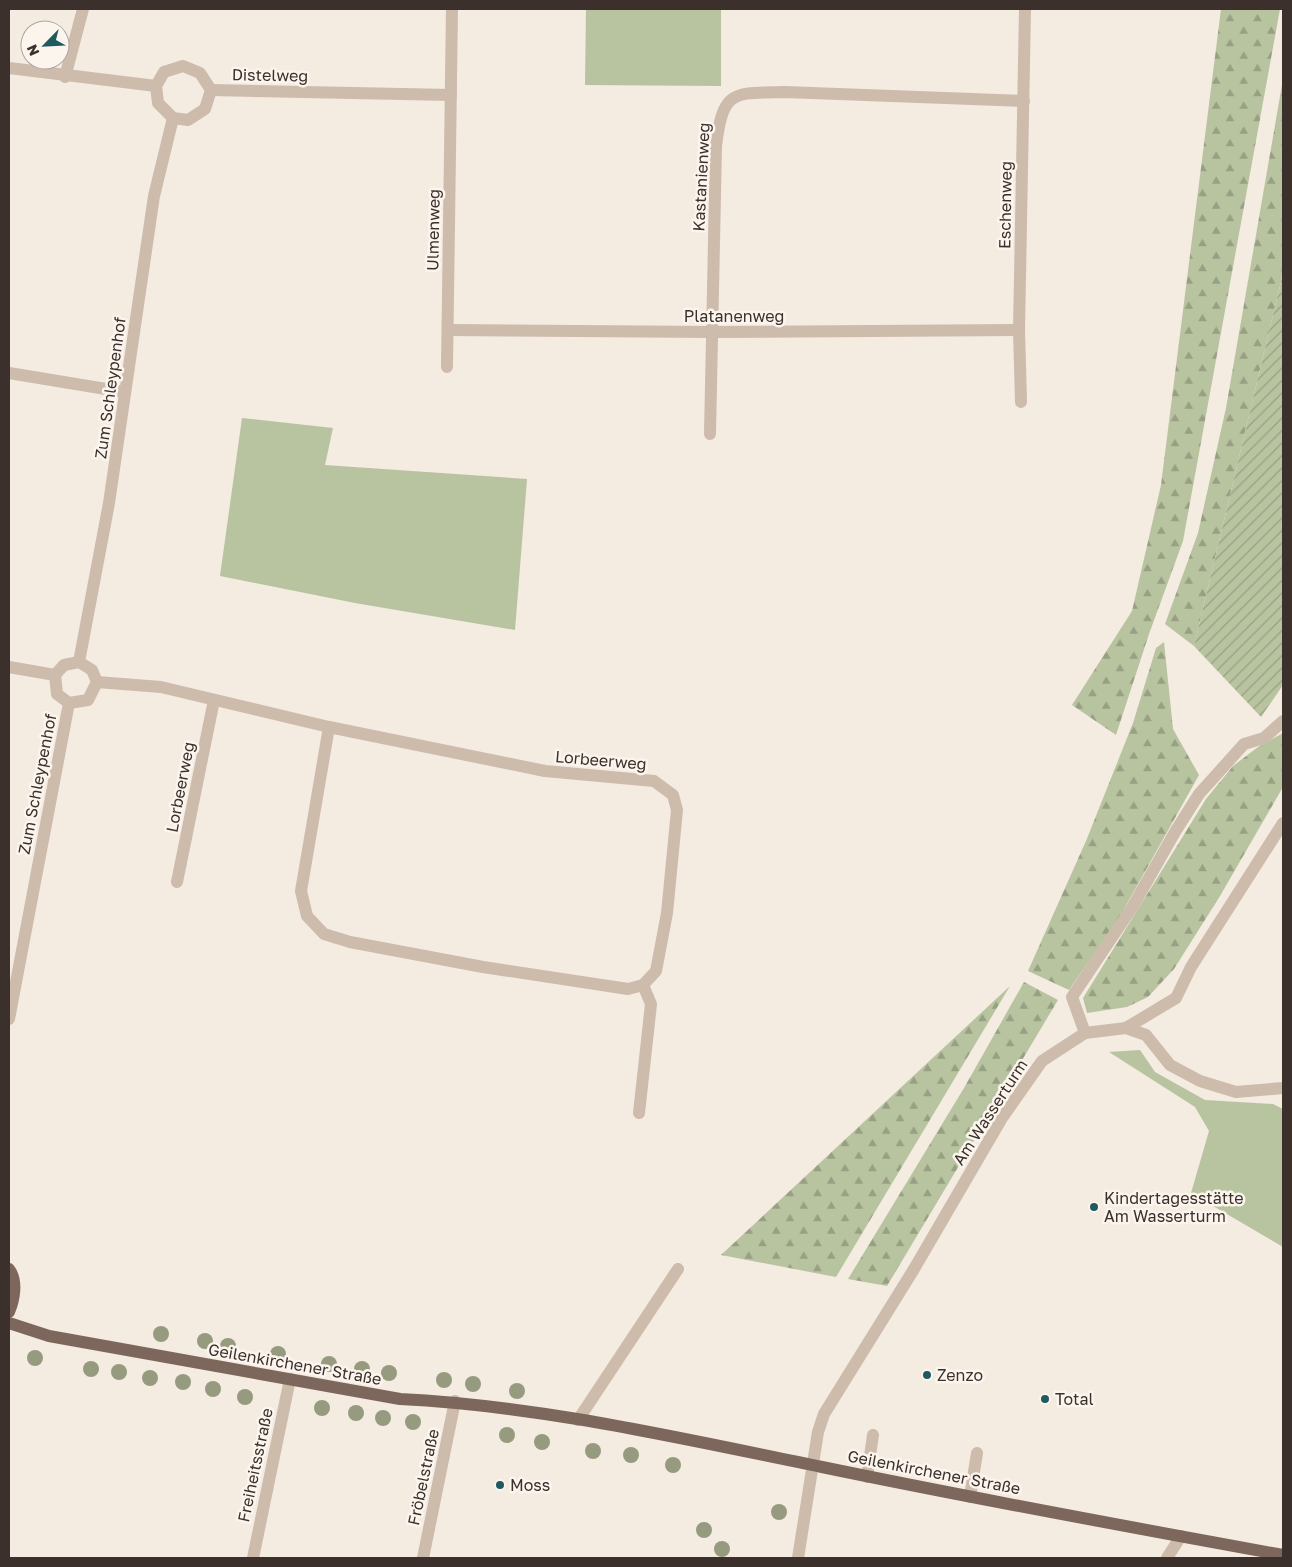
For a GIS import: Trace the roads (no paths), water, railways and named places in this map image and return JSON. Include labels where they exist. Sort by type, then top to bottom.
[{"type":"main road","points":[[9,1269],[14,1298],[9,1312]]},
{"type":"main road","name":"Geilenkirchener Straße","points":[[9,1323],[49,1336],[400,1399],[456,1401],[672,1436],[970,1497],[1283,1555]]},
{"type":"street","points":[[65,77],[82,9]]},
{"type":"street","name":"Ulmenweg","points":[[447,367],[452,9]]},
{"type":"street","name":"Eschenweg","points":[[1020,402],[1019,330],[1025,9]]},
{"type":"street","points":[[183,66],[200,73],[211,90],[206,109],[188,120],[173,118],[158,103],[156,86],[164,72],[183,66]]},
{"type":"street","points":[[9,68],[65,77],[156,86]]},
{"type":"street","name":"Distelweg","points":[[211,90],[451,95]]},
{"type":"street","name":"Kastanienweg","points":[[710,434],[716,146],[720,116],[730,100],[746,93],[785,92],[1024,101]]},
{"type":"street","name":"Zum Schleypenhof","points":[[79,662],[110,502],[124,392],[154,196],[173,118]]},
{"type":"street","name":"Platanenweg","points":[[448,330],[712,332],[1019,330]]},
{"type":"street","points":[[9,373],[124,392]]},
{"type":"street","points":[[9,667],[55,675],[64,665],[79,662],[92,670],[97,682]]},
{"type":"street","name":"Zum Schleypenhof","points":[[55,675],[57,694],[70,702],[88,700],[97,682]]},
{"type":"street","name":"Lorbeerweg","points":[[97,682],[161,687],[329,727],[545,771],[654,781],[673,795],[677,810],[667,913],[656,971],[643,985]]},
{"type":"street","name":"Lorbeerweg","points":[[177,882],[214,700]]},
{"type":"street","name":"Zum Schleypenhof","points":[[9,1019],[13,975],[70,702]]},
{"type":"street","points":[[1084,1033],[1072,997],[1133,906],[1174,832],[1200,794],[1244,744],[1264,738],[1283,721]]},
{"type":"street","points":[[329,727],[301,891],[307,916],[324,934],[350,942],[483,967],[628,989],[643,985],[651,1004],[639,1113]]},
{"type":"street","name":"Am Wasserturm","points":[[798,1558],[824,1414],[914,1269],[1002,1118],[1042,1061],[1084,1033],[1126,1028],[1176,998],[1191,967],[1283,823]]},
{"type":"street","points":[[1126,1028],[1146,1035],[1170,1065],[1200,1081],[1236,1092],[1283,1088]]},
{"type":"street","points":[[578,1420],[678,1269]]},
{"type":"street","name":"Freiheitsstraße","points":[[253,1558],[290,1379]]},
{"type":"street","name":"Fröbelstraße","points":[[423,1558],[456,1401]]},
{"type":"street","points":[[867,1476],[873,1435]]},
{"type":"street","points":[[970,1497],[977,1453]]},
{"type":"street","points":[[1167,1558],[1181,1536]]},
{"type":"place","name":"Kindertagesstätte Am Wasserturm","points":[[1094,1207]]},
{"type":"place","name":"Zenzo","points":[[927,1375]]},
{"type":"place","name":"Total","points":[[1045,1399]]},
{"type":"place","name":"Moss","points":[[500,1485]]}]
